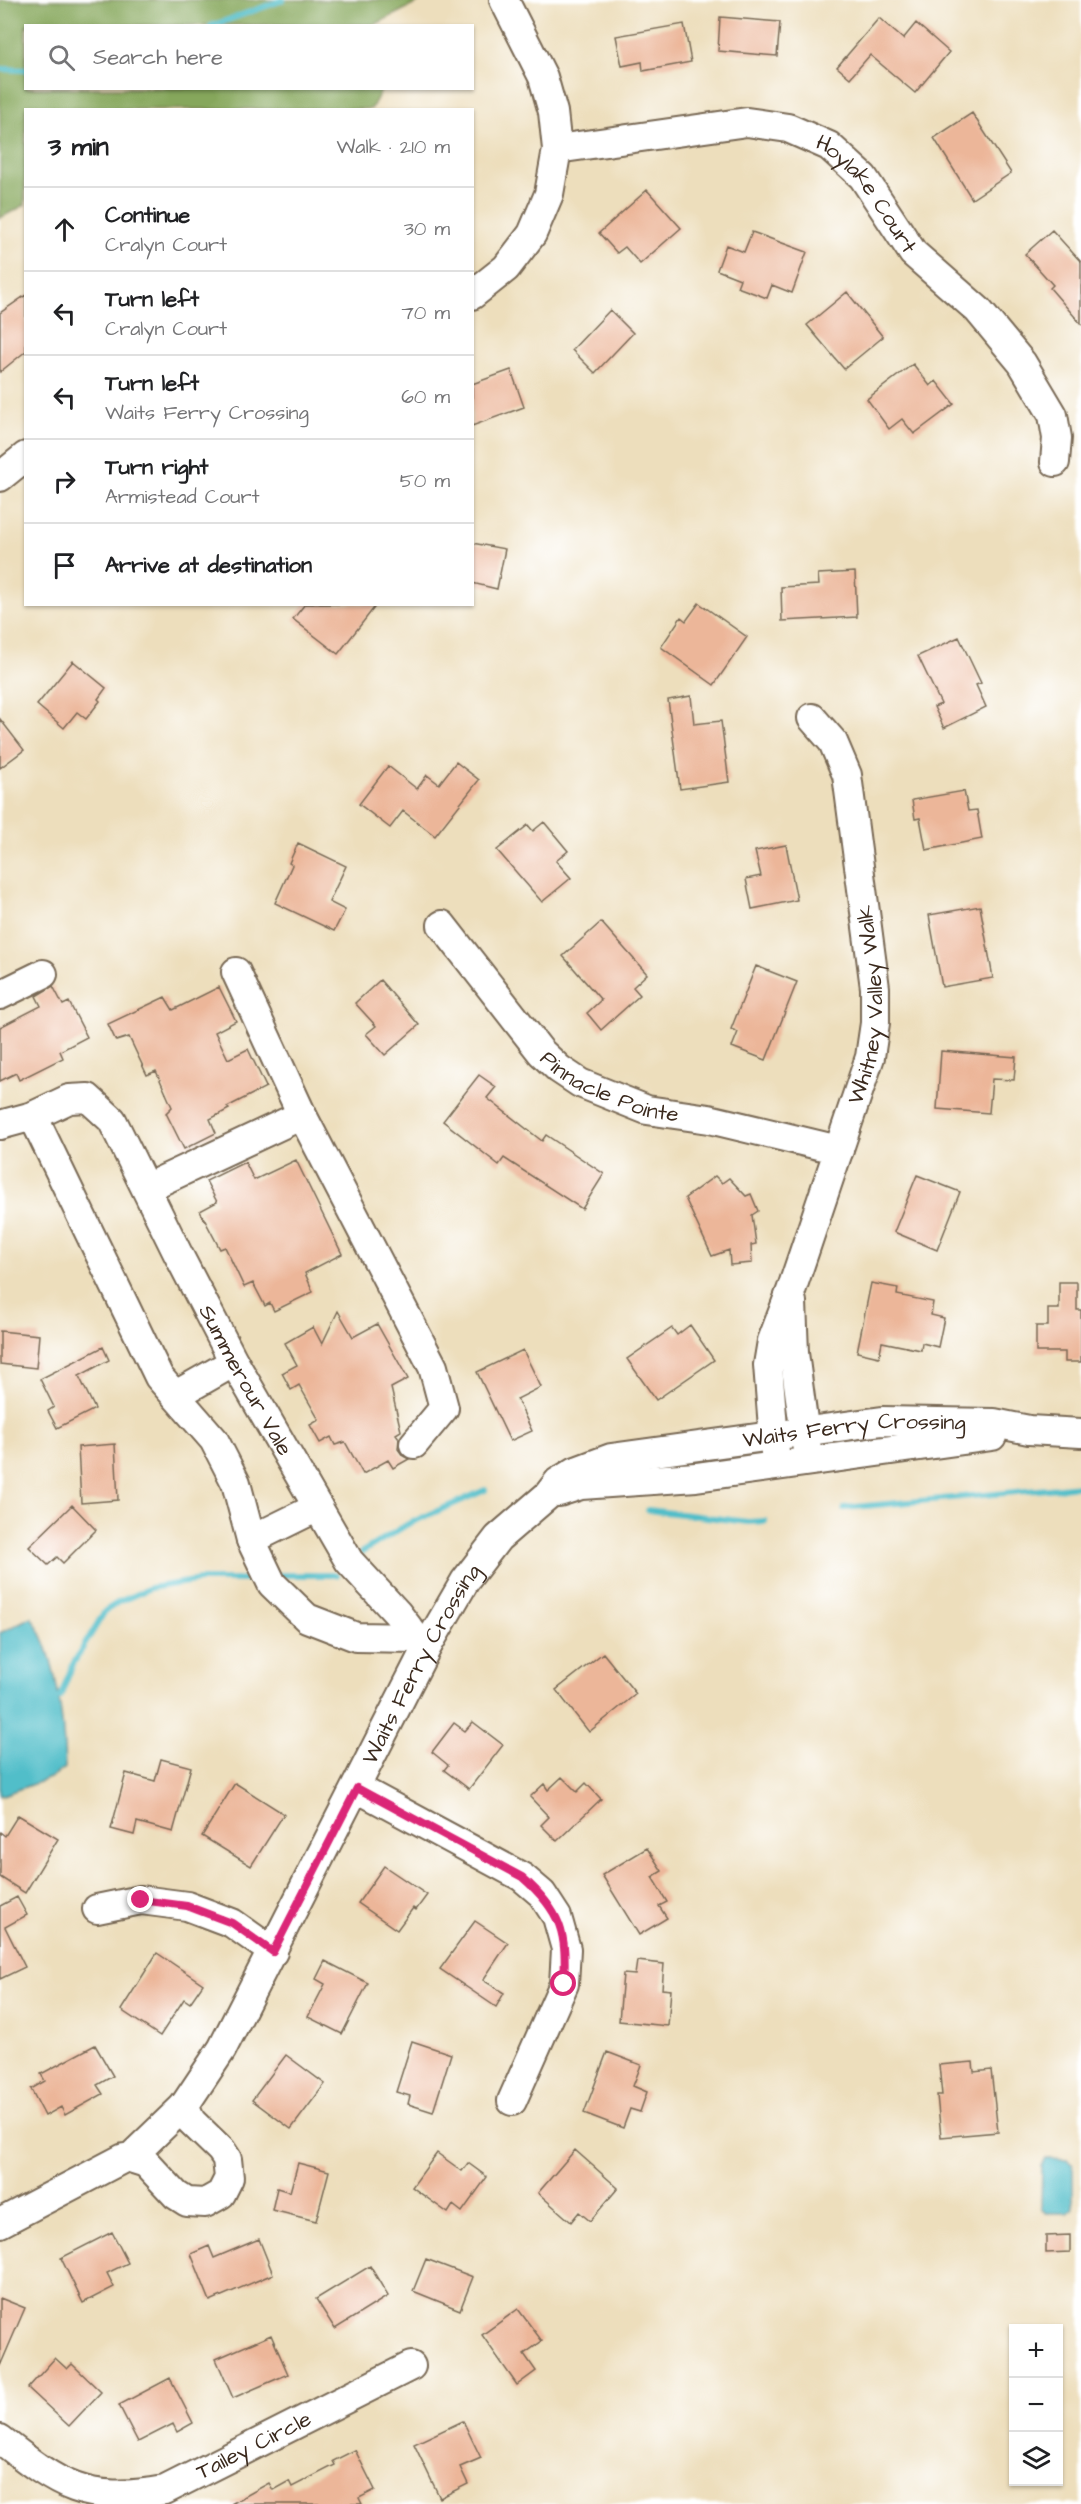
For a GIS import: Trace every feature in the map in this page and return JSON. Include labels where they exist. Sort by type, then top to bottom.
[{"type":"street","points":[[474,293],[506,268],[532,234],[549,194],[557,149],[553,112],[543,77],[504,0]]},
{"type":"street","name":"Hoylake Court","points":[[557,149],[747,122],[788,128],[829,146],[863,177],[913,254],[978,310],[1022,363],[1053,414],[1057,438],[1055,462]]},
{"type":"street","points":[[0,477],[24,458]]},
{"type":"street","name":"Whitney Valley Walk","points":[[776,1465],[768,1365],[772,1341],[870,1057],[875,1023],[875,988],[847,775],[833,742],[812,718]]},
{"type":"street","name":"Pinnacle Pointe","points":[[442,925],[541,1052],[559,1069],[580,1083],[647,1110],[709,1119],[839,1150]]},
{"type":"street","points":[[236,972],[302,1115],[433,1367],[444,1408],[414,1444]]},
{"type":"street","points":[[0,995],[43,974]]},
{"type":"street","name":"Summerour Vale","points":[[33,1116],[69,1100],[88,1098],[112,1120],[234,1362],[349,1562],[423,1640]]},
{"type":"street","points":[[146,1188],[302,1115]]},
{"type":"street","points":[[0,1125],[33,1116],[159,1377],[214,1440],[220,1451],[236,1483],[251,1540],[272,1584],[306,1618],[356,1637],[423,1640]]},
{"type":"street","name":"Whitney Valley Walk","points":[[791,1291],[794,1353],[803,1431],[809,1461]]},
{"type":"street","points":[[176,1395],[234,1362]]},
{"type":"street","name":"Waits Ferry Crossing","points":[[0,2223],[124,2158],[130,2158],[184,2106],[222,2049],[273,1952],[357,1788],[423,1640],[492,1547],[548,1495],[558,1482],[576,1471],[611,1458],[882,1420],[994,1423],[1029,1430],[1081,1433]]},
{"type":"street","name":"Waits Ferry Crossing","points":[[548,1495],[581,1485],[696,1477],[1029,1430]]},
{"type":"street","points":[[251,1540],[318,1507]]},
{"type":"street","points":[[357,1788],[522,1877],[542,1894],[557,1917],[566,1949],[564,1984],[512,2101]]},
{"type":"street","points":[[97,1909],[141,1900],[187,1906],[232,1923],[273,1952]]},
{"type":"street","points":[[130,2158],[146,2163],[176,2196],[187,2202],[205,2203],[221,2194],[229,2178],[227,2159],[221,2150],[191,2121],[184,2106]]},
{"type":"street","name":"Tailey Circle","points":[[0,2439],[51,2478],[78,2493],[108,2499],[136,2499],[165,2490],[411,2366]]},
{"type":"green space","points":[[0,0],[423,0],[376,24],[24,24],[24,90],[381,91],[372,108],[24,108],[24,206],[0,218]]},
{"type":"water","points":[[31,1617],[40,1631],[53,1668],[61,1710],[65,1768],[50,1778],[0,1796],[0,1633]]},
{"type":"water","points":[[1046,2159],[1067,2160],[1073,2165],[1073,2209],[1068,2213],[1046,2213],[1041,2209],[1042,2166]]},
{"type":"building","points":[[720,17],[780,22],[777,56],[718,51]]},
{"type":"building","points":[[879,18],[903,39],[916,23],[949,52],[915,93],[870,55],[850,78],[837,67]]},
{"type":"building","points":[[684,24],[691,62],[643,71],[642,62],[622,66],[616,36]]},
{"type":"building","points":[[972,113],[1011,173],[972,199],[934,138]]},
{"type":"building","points":[[647,190],[681,228],[640,264],[625,247],[617,253],[599,233]]},
{"type":"building","points":[[1052,230],[1081,262],[1081,324],[1050,288],[1053,285],[1025,254]]},
{"type":"building","points":[[752,232],[807,252],[792,293],[772,285],[767,298],[737,287],[740,279],[717,270],[726,245],[744,252]]},
{"type":"building","points":[[847,292],[883,337],[844,369],[807,325]]},
{"type":"building","points":[[24,296],[24,353],[0,372],[0,313]]},
{"type":"building","points":[[610,310],[633,333],[595,373],[572,350]]},
{"type":"building","points":[[913,364],[930,386],[936,381],[954,404],[914,434],[902,419],[889,429],[867,399]]},
{"type":"building","points":[[511,370],[524,407],[474,425],[474,383]]},
{"type":"building","points":[[474,543],[505,549],[497,589],[474,583]]},
{"type":"building","points":[[855,572],[857,617],[782,621],[781,587],[819,585],[818,574]]},
{"type":"building","points":[[699,603],[747,637],[714,685],[661,647],[681,617],[686,621]]},
{"type":"building","points":[[303,606],[375,606],[338,654],[293,619]]},
{"type":"building","points":[[959,637],[981,683],[976,685],[986,707],[944,728],[934,707],[941,704],[918,656]]},
{"type":"building","points":[[73,661],[106,688],[98,699],[100,701],[86,719],[77,712],[64,728],[37,705]]},
{"type":"building","points":[[691,696],[694,724],[721,721],[729,782],[680,789],[668,700]]},
{"type":"building","points":[[0,719],[24,750],[0,768]]},
{"type":"building","points":[[456,762],[479,780],[435,836],[403,811],[390,828],[359,804],[388,766],[417,789],[427,775],[439,784]]},
{"type":"building","points":[[964,791],[968,811],[977,810],[982,839],[926,850],[920,818],[915,819],[912,800]]},
{"type":"building","points":[[544,822],[568,851],[556,861],[571,878],[542,902],[497,850],[528,825],[533,831]]},
{"type":"building","points":[[298,843],[346,866],[329,902],[345,910],[334,931],[275,903],[292,865],[289,863]]},
{"type":"building","points":[[786,845],[797,900],[752,909],[746,879],[761,876],[755,851]]},
{"type":"building","points":[[980,906],[993,978],[942,987],[929,915]]},
{"type":"building","points":[[601,922],[647,974],[633,987],[640,995],[601,1030],[587,1013],[601,1000],[563,956]]},
{"type":"building","points":[[756,966],[797,982],[766,1060],[732,1047],[738,1032],[731,1029]]},
{"type":"building","points":[[380,980],[419,1025],[385,1055],[366,1034],[376,1026],[355,1003]]},
{"type":"building","points":[[53,986],[63,1005],[69,1002],[87,1037],[60,1051],[63,1058],[19,1080],[16,1073],[0,1081],[0,1027],[41,1006],[36,996]]},
{"type":"building","points":[[219,987],[236,1021],[215,1032],[228,1059],[248,1049],[266,1087],[227,1107],[229,1109],[210,1119],[216,1133],[184,1149],[166,1113],[172,1107],[156,1071],[147,1075],[129,1037],[116,1041],[108,1024],[165,997],[173,1010]]},
{"type":"building","points":[[941,1051],[1016,1057],[1014,1080],[992,1079],[989,1113],[937,1109]]},
{"type":"building","points":[[479,1075],[496,1087],[487,1098],[542,1141],[546,1135],[604,1174],[582,1209],[504,1158],[499,1165],[443,1121]]},
{"type":"building","points":[[296,1160],[342,1254],[305,1273],[313,1292],[274,1311],[270,1303],[265,1306],[253,1283],[244,1287],[225,1247],[220,1249],[200,1211],[217,1202],[206,1181],[245,1162],[254,1180]]},
{"type":"building","points":[[917,1175],[960,1192],[937,1250],[894,1232]]},
{"type":"building","points":[[715,1176],[722,1183],[729,1178],[746,1196],[751,1194],[758,1211],[752,1215],[756,1244],[751,1245],[752,1263],[730,1265],[729,1250],[712,1256],[685,1198]]},
{"type":"building","points":[[1059,1282],[1077,1282],[1077,1310],[1081,1310],[1081,1362],[1065,1362],[1065,1352],[1036,1352],[1036,1326],[1048,1326],[1048,1309],[1059,1309]]},
{"type":"building","points":[[871,1283],[898,1288],[897,1295],[933,1302],[931,1315],[944,1318],[938,1347],[922,1343],[921,1350],[882,1342],[879,1357],[857,1352]]},
{"type":"building","points":[[338,1311],[353,1337],[377,1324],[408,1379],[391,1388],[401,1431],[396,1434],[399,1438],[398,1449],[403,1456],[409,1459],[393,1468],[388,1460],[363,1474],[345,1442],[335,1445],[331,1437],[320,1443],[310,1425],[319,1420],[299,1385],[291,1390],[282,1373],[297,1365],[285,1343],[313,1327],[322,1344]]},
{"type":"building","points":[[690,1325],[714,1360],[656,1400],[627,1359],[672,1328],[677,1335]]},
{"type":"building","points":[[0,1331],[39,1335],[36,1368],[0,1364]]},
{"type":"building","points":[[103,1347],[109,1360],[79,1376],[95,1409],[57,1428],[48,1411],[54,1407],[40,1379]]},
{"type":"building","points":[[523,1350],[541,1387],[517,1399],[532,1431],[510,1441],[477,1372]]},
{"type":"building","points":[[115,1444],[118,1500],[81,1503],[78,1447]]},
{"type":"building","points":[[72,1505],[96,1530],[63,1563],[57,1557],[48,1565],[29,1547]]},
{"type":"building","points":[[603,1653],[636,1694],[589,1732],[556,1690]]},
{"type":"building","points":[[473,1722],[503,1745],[469,1789],[444,1770],[448,1765],[432,1752],[454,1723],[465,1731]]},
{"type":"building","points":[[161,1759],[191,1767],[173,1832],[137,1822],[134,1835],[111,1829],[126,1773],[155,1781]]},
{"type":"building","points":[[562,1777],[577,1792],[586,1783],[601,1799],[557,1841],[541,1825],[549,1817],[530,1797],[544,1784],[548,1790]]},
{"type":"building","points":[[235,1783],[284,1814],[251,1866],[202,1836]]},
{"type":"building","points":[[18,1815],[58,1839],[25,1893],[0,1877],[0,1832],[5,1836]]},
{"type":"building","points":[[647,1848],[662,1871],[652,1877],[667,1902],[659,1906],[667,1918],[639,1935],[602,1875]]},
{"type":"building","points":[[384,1866],[427,1895],[416,1910],[413,1908],[397,1930],[358,1903]]},
{"type":"building","points":[[17,1897],[27,1915],[5,1927],[25,1967],[0,1979],[0,1906]]},
{"type":"building","points":[[475,1921],[508,1943],[483,1980],[504,1993],[496,2007],[440,1969]]},
{"type":"building","points":[[157,1953],[203,1984],[190,2003],[184,1999],[160,2036],[121,2010]]},
{"type":"building","points":[[325,1961],[368,1983],[342,2034],[308,2017],[325,1984],[316,1979]]},
{"type":"building","points":[[637,1961],[664,1964],[662,1989],[671,1990],[668,2026],[619,2021],[623,1974],[635,1975]]},
{"type":"building","points":[[412,2041],[451,2054],[433,2112],[408,2104],[410,2096],[396,2092]]},
{"type":"building","points":[[95,2045],[113,2076],[97,2085],[103,2094],[65,2115],[61,2107],[45,2116],[31,2089],[45,2081],[41,2074]]},
{"type":"building","points":[[607,2052],[641,2065],[633,2086],[647,2092],[640,2112],[630,2109],[623,2128],[584,2113]]},
{"type":"building","points":[[286,2055],[325,2084],[291,2129],[252,2100]]},
{"type":"building","points":[[973,2062],[974,2072],[991,2070],[998,2132],[941,2137],[937,2095],[942,2095],[939,2065]]},
{"type":"building","points":[[575,2150],[618,2188],[590,2221],[579,2212],[571,2222],[538,2193]]},
{"type":"building","points":[[437,2153],[462,2171],[468,2163],[487,2177],[462,2212],[453,2205],[448,2213],[412,2187]]},
{"type":"building","points":[[298,2163],[329,2171],[316,2221],[272,2210],[277,2188],[290,2192]]},
{"type":"building","points":[[112,2232],[128,2263],[107,2273],[114,2287],[83,2303],[61,2258]]},
{"type":"building","points":[[1070,2235],[1070,2252],[1046,2253],[1046,2236]]},
{"type":"building","points":[[259,2239],[273,2274],[210,2301],[191,2254],[209,2246],[214,2258]]},
{"type":"building","points":[[426,2259],[473,2277],[460,2310],[413,2291]]},
{"type":"building","points":[[370,2266],[388,2296],[335,2329],[316,2299]]},
{"type":"building","points":[[0,2298],[25,2308],[0,2366]]},
{"type":"building","points":[[518,2309],[542,2341],[524,2354],[536,2371],[517,2385],[482,2335]]},
{"type":"building","points":[[271,2335],[288,2374],[233,2398],[216,2359]]},
{"type":"building","points":[[55,2358],[67,2369],[72,2364],[101,2392],[69,2426],[28,2388]]},
{"type":"building","points":[[170,2378],[193,2423],[177,2432],[173,2424],[138,2442],[119,2405]]},
{"type":"building","points":[[463,2421],[481,2458],[460,2467],[468,2484],[440,2498],[414,2444]]},
{"type":"building","points":[[355,2450],[375,2490],[359,2498],[362,2504],[231,2504],[269,2483],[273,2490],[289,2481],[292,2487],[335,2465],[333,2461]]},
{"type":"waterway","points":[[217,24],[283,0]]},
{"type":"waterway","points":[[0,69],[24,70]]},
{"type":"waterway","points":[[844,1508],[1081,1486]]},
{"type":"waterway","points":[[362,1552],[408,1524],[485,1490]]},
{"type":"waterway","points":[[648,1510],[748,1522],[765,1521]]},
{"type":"waterway","points":[[280,1575],[336,1575]]},
{"type":"waterway","points":[[60,1697],[73,1664],[105,1611],[119,1602],[150,1588],[200,1580],[246,1580]]},
{"type":"route","points":[[141,1900],[187,1906],[232,1923],[273,1952],[357,1788],[522,1877],[542,1894],[557,1917],[566,1949],[564,1984]]}]
